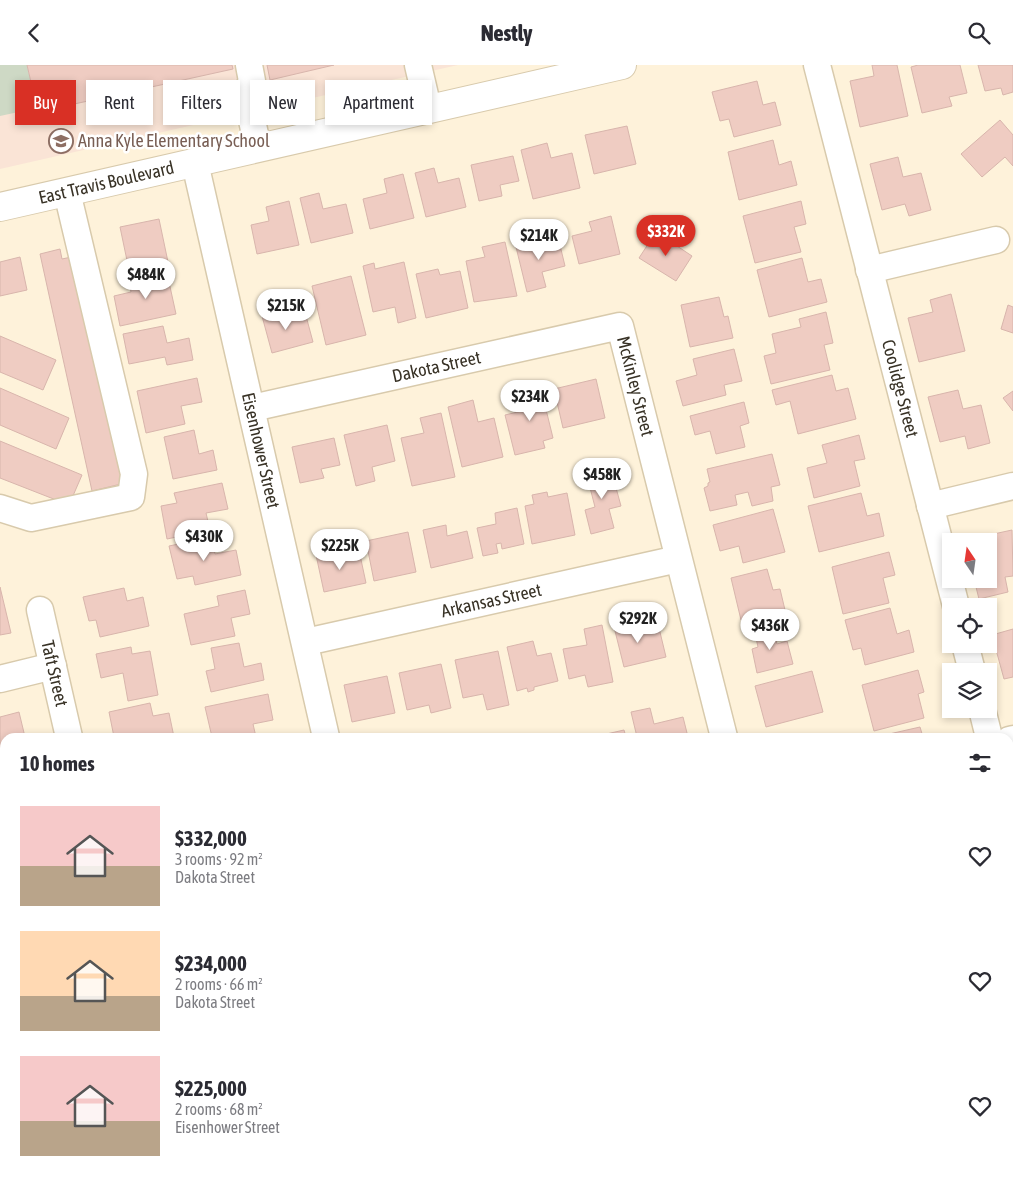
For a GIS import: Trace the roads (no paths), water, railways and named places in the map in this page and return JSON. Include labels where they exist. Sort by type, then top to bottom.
[{"type":"main road","name":"East Travis Boulevard","points":[[432,108],[622,65]]},
{"type":"main road","name":"East Travis Boulevard","points":[[0,207],[358,125]]},
{"type":"street","points":[[249,65],[252,81],[246,93],[258,148]]},
{"type":"street","points":[[418,65],[421,80]]},
{"type":"street","name":"Coolidge Street","points":[[817,65],[954,598]]},
{"type":"street","name":"Eisenhower Street","points":[[195,163],[306,642],[325,733]]},
{"type":"street","points":[[0,508],[31,518],[132,497],[134,474],[67,192]]},
{"type":"street","points":[[870,270],[996,240]]},
{"type":"street","name":"Dakota Street","points":[[252,408],[620,326]]},
{"type":"street","name":"McKinley Street","points":[[620,326],[723,733]]},
{"type":"street","points":[[930,506],[1013,486]]},
{"type":"street","name":"Arkansas Street","points":[[306,642],[678,559]]},
{"type":"street","name":"Taft Street","points":[[40,610],[68,733]]},
{"type":"street","points":[[0,679],[53,667]]},
{"type":"street","points":[[984,718],[988,733]]},
{"type":"place","name":"Anna Kyle Elementary School","points":[[61,141]]}]
